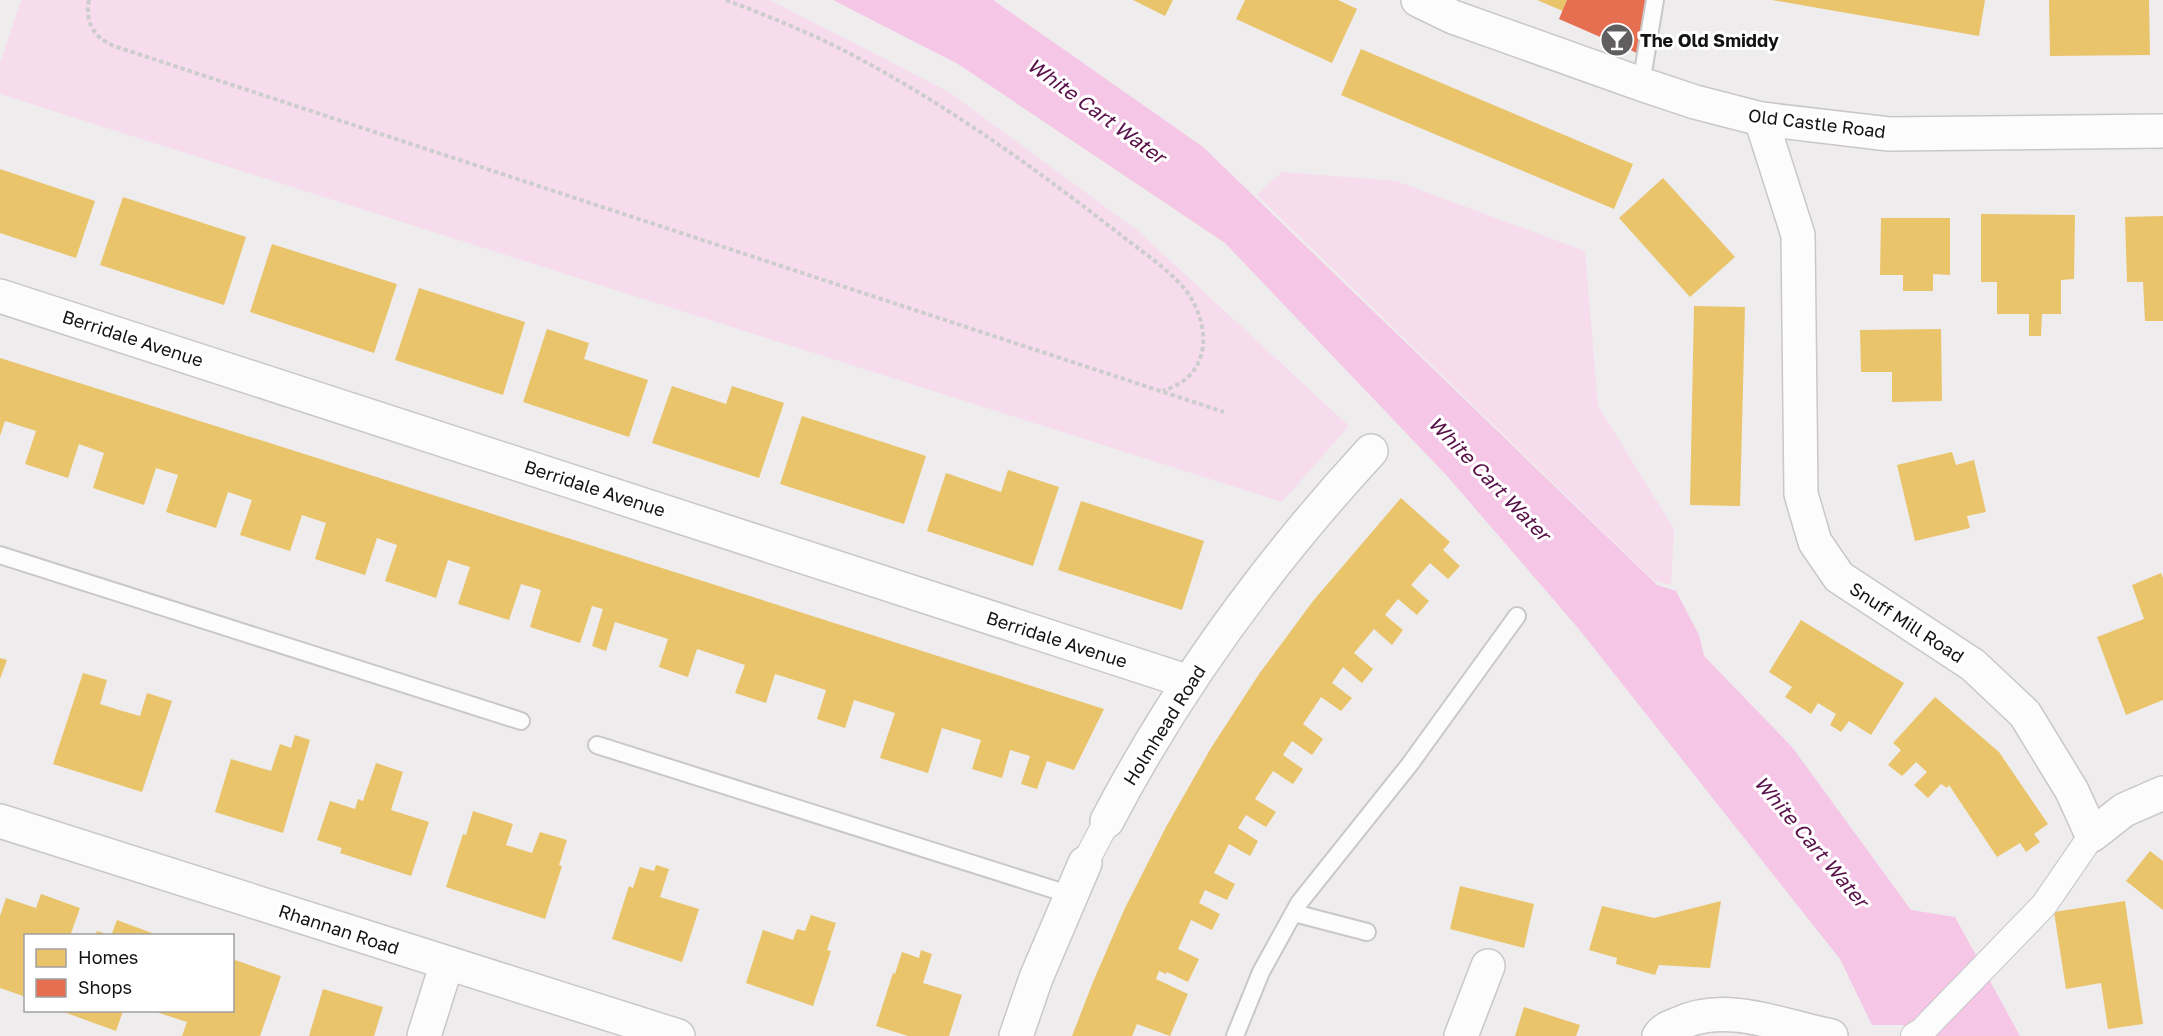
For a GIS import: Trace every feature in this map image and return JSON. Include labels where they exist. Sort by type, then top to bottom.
[{"type":"street","name":"Old Castle Road","points":[[1418,0],[1454,8],[1641,84],[1695,102],[1761,119],[1889,134],[2163,131]]},
{"type":"street","name":"Snuff Mill Road","points":[[1761,119],[1798,235],[1801,494],[1815,542],[1839,577],[1973,665],[2025,714],[2072,791],[2091,835]]},
{"type":"street","name":"Berridale Avenue","points":[[0,296],[1189,682]]},
{"type":"street","name":"Holmhead Road","points":[[1016,1036],[1036,978],[1085,863],[1140,761],[1225,628],[1270,568],[1371,451]]},
{"type":"street","points":[[1914,1036],[1922,1031],[2043,905],[2091,835],[2124,810],[2163,794]]},
{"type":"street","name":"Rhannan Road","points":[[0,821],[678,1036]]},
{"type":"street","points":[[424,1036],[447,963]]},
{"type":"street","points":[[1461,1036],[1488,966]]},
{"type":"street","points":[[1659,1036],[1663,1030],[1694,1016],[1737,1014],[1831,1036]]},
{"type":"lane","points":[[1641,84],[1655,0]]},
{"type":"lane","points":[[0,555],[521,721]]},
{"type":"lane","points":[[1235,1036],[1261,972],[1299,903],[1410,764],[1517,616]]},
{"type":"lane","points":[[597,745],[1071,895]]},
{"type":"lane","points":[[1294,913],[1367,932]]},
{"type":"path","points":[[89,0],[87,15],[90,25],[105,42],[114,46],[1224,412]]},
{"type":"path","points":[[726,0],[835,46],[907,86],[997,143],[1174,278],[1191,297],[1200,318],[1204,340],[1198,361],[1186,379],[1162,392]]},
{"type":"shaded area","points":[[21,0],[770,0],[949,92],[1138,231],[1349,426],[1282,502],[0,94],[0,64]]},
{"type":"shaded area","points":[[1282,172],[1396,181],[1585,251],[1598,406],[1674,529],[1671,585],[1653,580],[1257,195]]},
{"type":"water","name":"White Cart Water","points":[[833,0],[993,0],[1203,147],[1657,585],[1676,591],[1699,635],[1704,656],[1792,747],[1911,910],[1955,917],[2020,1036],[1913,1036],[1903,1025],[1872,1025],[1840,959],[1578,628],[1448,477],[1225,243],[958,64]]},
{"type":"building: Homes","points":[[1133,0],[1173,0],[1165,16]]},
{"type":"building: Homes","points":[[1245,0],[1338,0],[1357,9],[1332,63],[1236,19]]},
{"type":"building: Homes","points":[[1537,0],[1567,0],[1563,11]]},
{"type":"building: Homes","points":[[1772,0],[1985,0],[1979,36]]},
{"type":"building: Homes","points":[[2049,0],[2149,0],[2150,55],[2050,56]]},
{"type":"building: Homes","points":[[1361,49],[1633,164],[1614,209],[1341,95]]},
{"type":"building: Homes","points":[[0,169],[95,201],[76,258],[0,233]]},
{"type":"building: Homes","points":[[1663,178],[1735,257],[1690,297],[1619,218]]},
{"type":"building: Homes","points":[[123,197],[246,237],[224,305],[100,265]]},
{"type":"building: Homes","points":[[1981,214],[2075,215],[2074,279],[2061,280],[2061,314],[2042,314],[2041,336],[2029,336],[2029,314],[1997,314],[1997,282],[1981,282]]},
{"type":"building: Homes","points":[[2163,216],[2163,321],[2145,321],[2143,282],[2127,282],[2125,217]]},
{"type":"building: Homes","points":[[1881,218],[1950,218],[1950,275],[1933,274],[1933,291],[1903,291],[1903,275],[1880,275]]},
{"type":"building: Homes","points":[[272,244],[397,284],[374,353],[250,312]]},
{"type":"building: Homes","points":[[419,288],[525,322],[503,395],[395,360]]},
{"type":"building: Homes","points":[[1694,306],[1745,307],[1740,506],[1690,505]]},
{"type":"building: Homes","points":[[547,329],[589,343],[584,359],[648,380],[629,437],[523,402]]},
{"type":"building: Homes","points":[[1941,329],[1942,401],[1892,402],[1892,372],[1861,372],[1860,330]]},
{"type":"building: Homes","points":[[0,358],[1104,709],[1074,770],[1047,761],[1037,789],[1021,784],[1030,756],[1010,750],[1002,778],[972,769],[981,740],[942,728],[928,773],[880,758],[895,713],[854,700],[845,728],[817,719],[826,690],[775,674],[766,703],[735,693],[745,665],[697,649],[688,677],[659,667],[668,639],[615,622],[606,651],[592,646],[603,609],[592,606],[580,643],[530,627],[541,590],[521,584],[509,620],[458,604],[470,567],[448,560],[436,598],[385,581],[397,545],[377,538],[365,575],[315,559],[326,523],[302,515],[290,551],[240,535],[252,500],[228,492],[216,528],[166,512],[178,475],[156,468],[144,505],[93,488],[104,453],[79,444],[68,478],[25,464],[36,431],[5,421],[0,436]]},
{"type":"building: Homes","points":[[672,386],[726,404],[732,386],[784,403],[759,478],[652,443]]},
{"type":"building: Homes","points":[[802,416],[926,456],[904,524],[780,484]]},
{"type":"building: Homes","points":[[1952,452],[1956,465],[1974,460],[1986,512],[1967,516],[1970,528],[1915,541],[1897,465]]},
{"type":"building: Homes","points":[[1008,470],[1059,487],[1033,566],[927,531],[946,473],[1001,492]]},
{"type":"building: Homes","points":[[1401,498],[1450,542],[1443,550],[1460,566],[1448,579],[1430,563],[1411,585],[1429,601],[1417,615],[1398,599],[1385,615],[1403,630],[1392,645],[1374,629],[1354,653],[1373,669],[1362,683],[1343,667],[1332,683],[1352,698],[1341,711],[1321,697],[1303,724],[1323,739],[1312,755],[1292,741],[1283,755],[1303,769],[1293,784],[1273,771],[1255,799],[1276,812],[1266,827],[1246,815],[1238,828],[1258,841],[1250,856],[1229,844],[1214,873],[1235,884],[1227,900],[1205,890],[1199,903],[1220,914],[1212,930],[1191,920],[1178,949],[1199,959],[1188,982],[1167,972],[1166,974],[1159,971],[1156,979],[1188,994],[1170,1036],[1137,1024],[1132,1036],[1072,1036],[1125,908],[1166,827],[1211,748],[1259,674],[1313,601]]},
{"type":"building: Homes","points":[[1081,501],[1204,541],[1182,610],[1058,570]]},
{"type":"building: Homes","points":[[2161,573],[2163,578],[2163,700],[2126,715],[2097,637],[2144,619],[2132,585]]},
{"type":"building: Homes","points":[[1801,620],[1904,683],[1871,735],[1849,721],[1841,732],[1830,725],[1836,714],[1818,703],[1811,714],[1785,697],[1792,687],[1769,672]]},
{"type":"building: Homes","points":[[0,658],[7,660],[0,679]]},
{"type":"building: Homes","points":[[83,673],[107,680],[100,704],[119,710],[140,716],[147,693],[172,701],[142,792],[53,764]]},
{"type":"building: Homes","points":[[1935,697],[1999,752],[2048,824],[2034,834],[2040,842],[2026,852],[2020,843],[1997,857],[1949,785],[1947,788],[1941,784],[1928,798],[1914,785],[1927,772],[1916,762],[1902,776],[1888,765],[1901,750],[1893,743]]},
{"type":"building: Homes","points":[[295,735],[310,740],[283,833],[215,812],[231,759],[271,771],[280,744],[291,748]]},
{"type":"building: Homes","points":[[376,763],[403,772],[391,810],[429,822],[411,876],[340,853],[342,848],[317,840],[330,801],[355,809],[358,799],[363,801]]},
{"type":"building: Homes","points":[[473,811],[513,824],[506,845],[532,853],[540,832],[567,840],[559,865],[562,866],[545,919],[446,887]]},
{"type":"building: Homes","points":[[2150,851],[2163,861],[2163,910],[2126,881]]},
{"type":"building: Homes","points":[[656,865],[669,869],[660,897],[699,909],[682,962],[612,939],[629,886],[633,888],[640,867],[654,871]]},
{"type":"building: Homes","points":[[1460,886],[1534,904],[1524,948],[1450,929]]},
{"type":"building: Homes","points":[[41,894],[80,908],[71,934],[24,934],[24,996],[0,988],[0,916],[6,898],[36,908]]},
{"type":"building: Homes","points":[[1721,901],[1710,968],[1659,965],[1655,975],[1616,964],[1617,958],[1589,950],[1602,906],[1654,918]]},
{"type":"building: Homes","points":[[2125,901],[2143,1024],[2108,1029],[2101,983],[2066,989],[2054,912]]},
{"type":"building: Homes","points":[[811,915],[836,923],[827,950],[831,951],[813,1006],[746,983],[763,930],[793,940],[797,929],[805,931]]},
{"type":"building: Homes","points":[[117,920],[152,933],[152,934],[112,934]]},
{"type":"building: Homes","points":[[921,950],[932,954],[923,983],[962,995],[949,1036],[908,1036],[876,1026],[902,952],[919,958]]},
{"type":"building: Homes","points":[[234,960],[281,976],[260,1036],[182,1036],[187,1022],[156,1012],[234,1012]]},
{"type":"building: Homes","points":[[323,989],[383,1007],[374,1036],[309,1036]]},
{"type":"building: Homes","points":[[1524,1007],[1580,1025],[1576,1036],[1515,1036]]},
{"type":"building: Homes","points":[[64,1012],[123,1012],[116,1031]]},
{"type":"building: Shops","points":[[1567,0],[1647,0],[1637,53],[1559,19]]},
{"type":"place","name":"The Old Smiddy","points":[[1617,40]]}]
